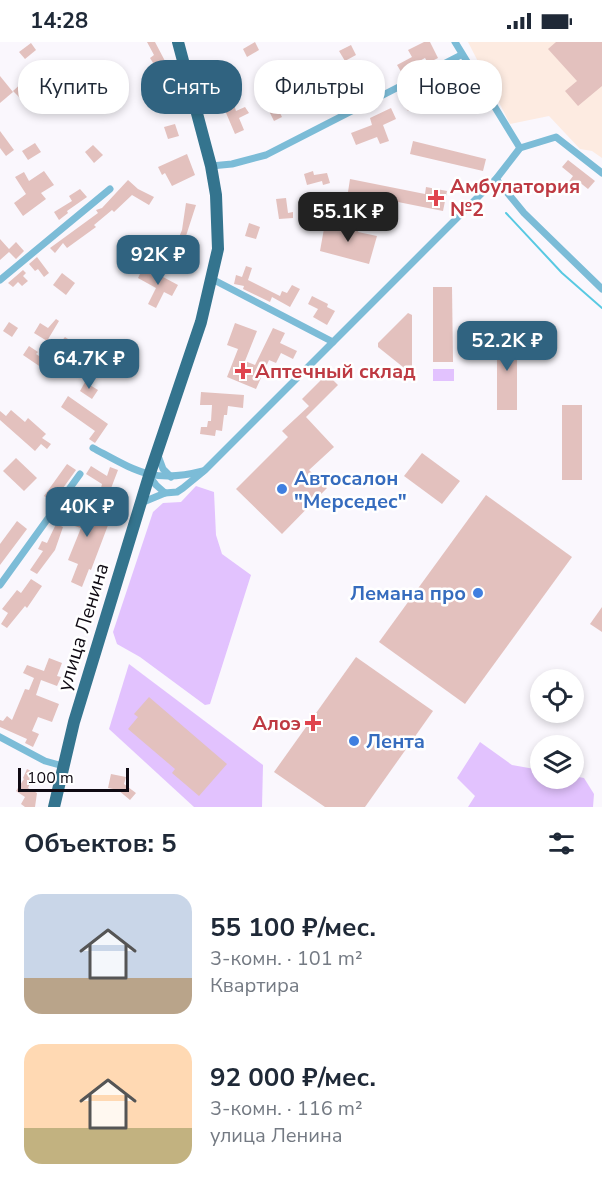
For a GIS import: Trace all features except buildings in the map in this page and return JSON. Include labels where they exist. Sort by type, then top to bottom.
[{"type":"highway","name":"улица Ленина","points":[[54,807],[74,722],[149,476],[201,322],[218,249],[216,195],[211,166],[178,42]]},
{"type":"street","points":[[455,42],[520,148]]},
{"type":"street","points":[[211,166],[232,164],[266,155],[461,55]]},
{"type":"street","points":[[141,503],[165,492],[177,492],[205,470],[496,179],[520,148],[556,137],[602,173]]},
{"type":"street","points":[[496,179],[524,213],[602,290]]},
{"type":"street","points":[[0,280],[110,189]]},
{"type":"street","points":[[212,279],[333,342]]},
{"type":"street","points":[[93,448],[149,476],[171,477],[205,470]]},
{"type":"street","points":[[157,453],[163,469],[171,477]]},
{"type":"street","points":[[0,585],[80,474]]},
{"type":"street","points":[[149,476],[165,492]]},
{"type":"street","points":[[0,737],[45,761],[63,766]]},
{"type":"shaded area","points":[[468,42],[602,42],[602,158],[592,151],[580,149],[549,116],[510,124],[502,108],[502,60],[477,60]]},
{"type":"shaded area","points":[[433,369],[454,369],[454,381],[433,381]]},
{"type":"shaded area","points":[[196,486],[214,492],[216,535],[222,554],[251,575],[210,704],[205,705],[140,657],[117,644],[113,632],[153,512],[163,503],[181,502]]},
{"type":"shaded area","points":[[129,664],[263,765],[262,807],[194,807],[109,729]]},
{"type":"shaded area","points":[[480,742],[512,765],[530,768],[530,789],[584,789],[584,778],[594,794],[593,807],[468,807],[475,796],[457,778]]},
{"type":"waterway","points":[[506,213],[562,273],[602,308]]},
{"type":"place","name":"Амбулатория №2","points":[[436,198]]},
{"type":"place","name":"Аптечный склад","points":[[243,371]]},
{"type":"place","name":"Автосалон \"Мерседес\"","points":[[282,489]]},
{"type":"place","name":"Лемана про","points":[[478,593]]},
{"type":"place","name":"Алоэ","points":[[313,723]]},
{"type":"place","name":"Лента","points":[[354,741]]}]
